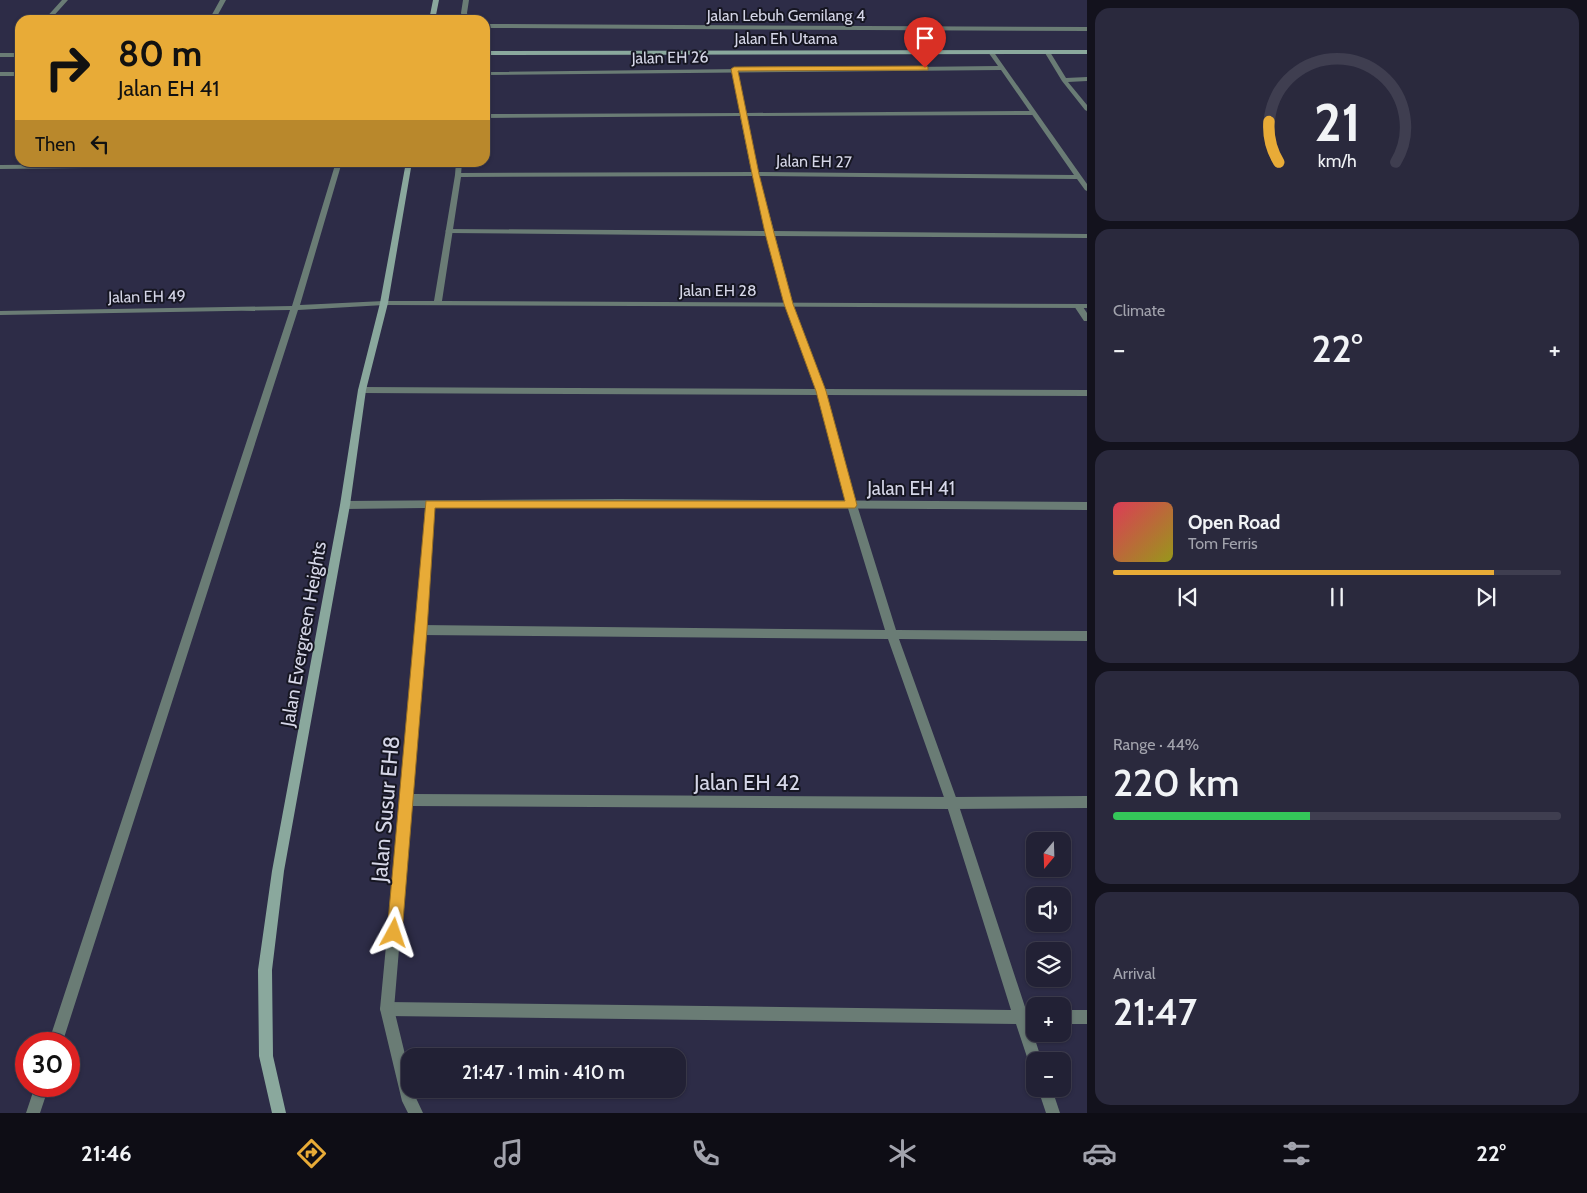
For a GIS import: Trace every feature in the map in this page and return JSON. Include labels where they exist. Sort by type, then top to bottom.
[{"type":"street","points":[[52,15],[65,0]]},
{"type":"street","points":[[215,15],[223,0]]},
{"type":"street","points":[[433,15],[436,0]]},
{"type":"street","points":[[465,15],[466,0]]},
{"type":"street","name":"Jalan Lebuh Gemilang 4","points":[[490,26],[1087,29]]},
{"type":"street","points":[[991,52],[1087,189]]},
{"type":"street","points":[[1048,52],[1064,80],[1087,109]]},
{"type":"street","name":"Jalan Eh Utama","points":[[490,53],[1087,52]]},
{"type":"street","points":[[0,55],[15,54]]},
{"type":"street","name":"Jalan EH 26","points":[[490,73],[734,69],[1002,68]]},
{"type":"street","points":[[734,69],[755,174],[789,304],[821,391],[852,505],[892,634],[952,803],[1032,1052]]},
{"type":"street","points":[[0,74],[15,74]]},
{"type":"street","points":[[1064,80],[1087,79]]},
{"type":"street","points":[[490,116],[1033,114]]},
{"type":"street","points":[[0,167],[15,167]]},
{"type":"street","points":[[59,1032],[295,308],[338,167]]},
{"type":"street","name":"Jalan Evergreen Heights","points":[[279,1113],[266,1056],[264,970],[278,871],[345,505],[362,390],[384,303],[408,167]]},
{"type":"street","points":[[438,303],[459,167]]},
{"type":"street","name":"Jalan EH 27","points":[[458,175],[755,174],[1079,177]]},
{"type":"street","points":[[449,231],[1087,236]]},
{"type":"street","name":"Jalan EH 28","points":[[384,303],[1083,306]]},
{"type":"street","name":"Jalan EH 49","points":[[0,312],[295,308],[384,303]]},
{"type":"street","points":[[1083,306],[1087,319]]},
{"type":"street","points":[[362,390],[1087,393]]},
{"type":"street","name":"Jalan Susur EH8","points":[[416,1113],[409,1101],[387,1009],[407,800],[430,504]]},
{"type":"street","name":"Jalan EH 41","points":[[345,505],[1087,506]]},
{"type":"street","points":[[421,630],[1087,636]]},
{"type":"street","name":"Jalan EH 42","points":[[407,800],[1087,802]]},
{"type":"street","points":[[387,1009],[1026,1017]]},
{"type":"street","points":[[1071,1017],[1087,1017]]},
{"type":"street","points":[[33,1113],[38,1097]]},
{"type":"street","points":[[1048,1097],[1053,1113]]},
{"type":"route","points":[[394,933],[407,800],[430,504],[852,505],[821,391],[789,304],[755,174],[734,69],[925,68]]}]
